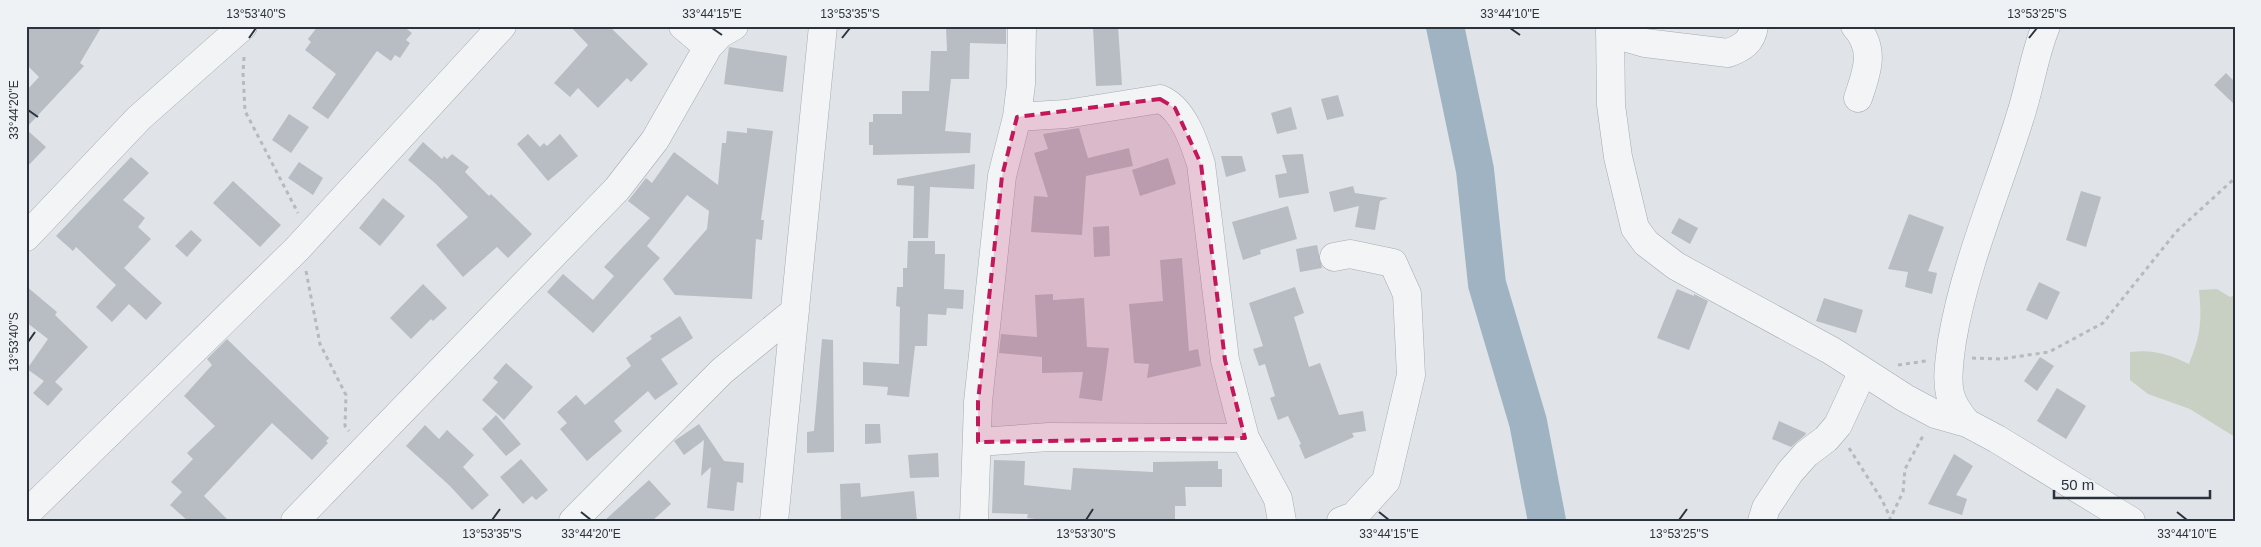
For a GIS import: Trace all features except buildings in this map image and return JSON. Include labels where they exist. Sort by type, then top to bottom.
[{"type":"street","points":[[26,514],[297,249],[502,26]]},
{"type":"street","points":[[683,26],[708,47]]},
{"type":"street","points":[[295,521],[617,189],[655,140],[708,47],[720,34],[734,26]]},
{"type":"street","points":[[974,521],[978,402],[1002,176],[1017,117],[1021,84],[1022,26]]},
{"type":"street","points":[[1855,26],[1868,46],[1870,58],[1858,98]]},
{"type":"street","points":[[1967,423],[1954,407],[1949,392],[1950,358],[1958,308],[1980,233],[2021,116],[2039,42],[2046,26]]},
{"type":"street","points":[[774,521],[795,311],[816,27]]},
{"type":"street","points":[[1755,31],[1741,48],[1728,52],[1645,43],[1610,29],[1611,105],[1618,157],[1635,228],[1646,243],[1676,266],[1808,338],[1934,414],[1967,423],[2130,521]]},
{"type":"street","points":[[26,237],[139,118],[244,38]]},
{"type":"street","points":[[1017,117],[1066,114],[1160,99],[1168,102],[1175,108],[1197,151],[1201,164],[1225,360],[1245,438],[1278,499],[1282,521]]},
{"type":"street","points":[[1334,257],[1350,254],[1393,263],[1407,294],[1411,375],[1386,481],[1354,516],[1341,521]]},
{"type":"street","points":[[573,521],[722,371],[795,311]]},
{"type":"street","points":[[1762,521],[1766,508],[1790,472],[1806,454],[1826,439],[1838,425],[1863,372]]},
{"type":"street","points":[[978,442],[1049,438],[1245,438]]},
{"type":"path","points":[[244,38],[245,111],[302,220],[297,249],[309,277],[320,344],[346,395],[345,426],[364,452]]},
{"type":"path","points":[[1863,372],[1950,358],[2001,359],[2049,352],[2103,323],[2176,232],[2235,178]]},
{"type":"path","points":[[1890,519],[1904,492],[1904,469],[1934,414]]},
{"type":"path","points":[[1838,425],[1850,451],[1882,500],[1890,519]]},
{"type":"highlighted area","points":[[1160,99],[1175,108],[1201,164],[1225,360],[1245,438],[978,442],[978,402],[1002,176],[1017,117]]},
{"type":"green space","points":[[2217,289],[2230,297],[2235,295],[2235,437],[2190,409],[2148,394],[2130,380],[2130,352],[2146,351],[2161,353],[2189,364],[2200,327],[2199,290]]},
{"type":"waterway","points":[[1445,26],[1475,170],[1487,284],[1528,422],[1547,521]]}]
